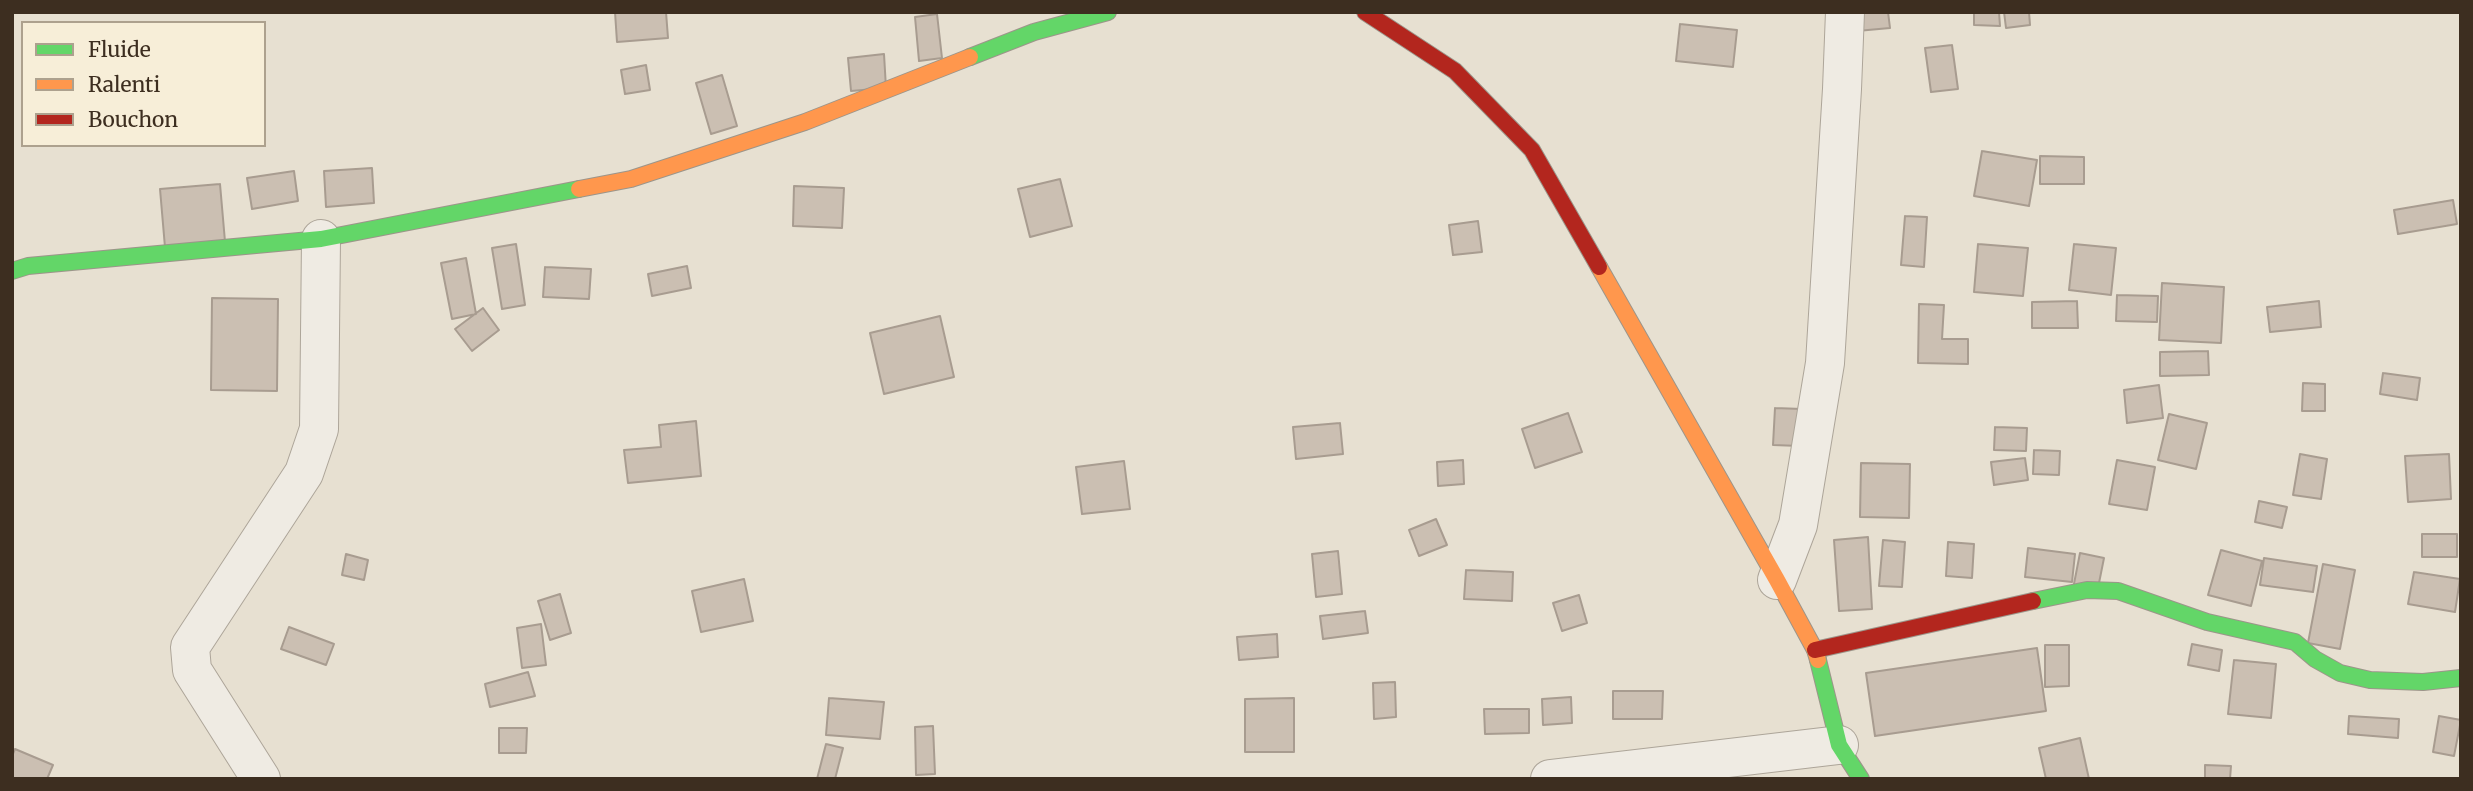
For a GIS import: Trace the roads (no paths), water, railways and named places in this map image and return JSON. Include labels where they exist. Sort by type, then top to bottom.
[{"type":"street","points":[[12,271],[28,267],[321,240],[631,179],[805,122],[1034,32],[1108,12]]},
{"type":"street","points":[[1365,12],[1455,71],[1532,150],[1815,650],[1839,745],[1861,779]]},
{"type":"street","points":[[1777,580],[1798,525],[1825,363],[1845,12]]},
{"type":"street","points":[[261,779],[192,670],[190,647],[304,472],[319,429],[321,240]]},
{"type":"street","points":[[1815,650],[2087,590],[2118,592],[2207,622],[2295,642],[2315,659],[2340,673],[2371,680],[2423,682],[2461,678]]},
{"type":"street","points":[[1550,779],[1641,774],[1839,745]]}]
